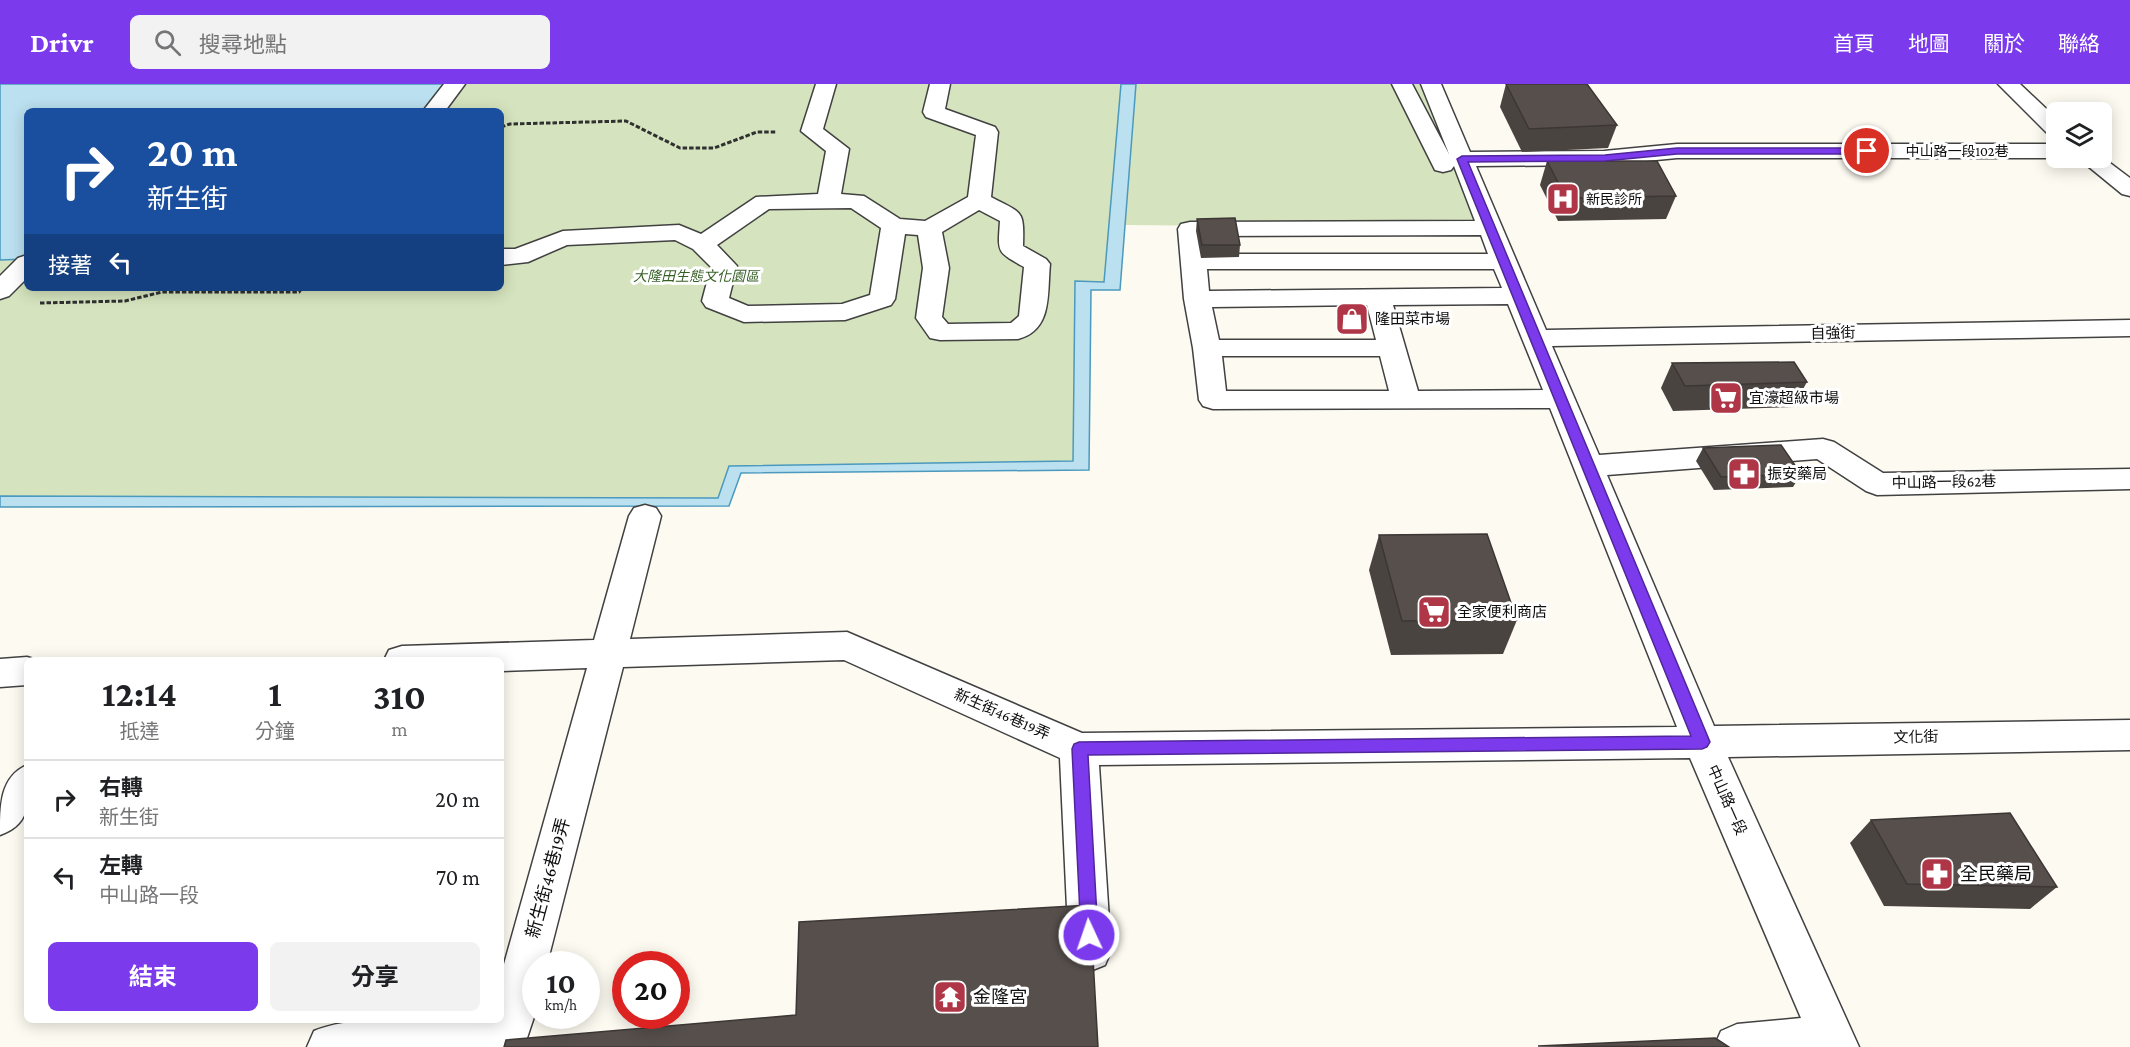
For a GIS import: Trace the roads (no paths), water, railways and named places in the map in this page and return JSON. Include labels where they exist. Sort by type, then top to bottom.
[{"type":"street","points":[[436,108],[455,84]]},
{"type":"street","points":[[826,84],[812,131],[838,149],[828,201]]},
{"type":"street","points":[[940,84],[934,112],[987,132],[979,200]]},
{"type":"street","points":[[1402,84],[1462,203],[1481,228]]},
{"type":"street","name":"中山路一段","points":[[1431,84],[1462,159],[1481,228],[1504,261],[1702,742],[1834,1042]]},
{"type":"street","points":[[2008,84],[2046,120]]},
{"type":"street","name":"中山路一段102巷","points":[[1462,159],[1605,158],[1677,151],[2046,151]]},
{"type":"street","points":[[2112,165],[2130,167]]},
{"type":"street","points":[[2103,168],[2130,189]]},
{"type":"street","points":[[929,229],[936,268],[929,318],[940,332],[1018,331],[1032,318],[1037,264],[1011,249],[1012,218],[979,200]]},
{"type":"street","points":[[702,244],[764,202],[856,201],[894,226],[929,229],[979,200]]},
{"type":"street","points":[[504,257],[519,257],[563,238],[679,232],[702,244],[724,266],[715,301],[744,314],[845,312],[882,299],[894,226]]},
{"type":"street","points":[[1481,228],[1190,229],[1197,299],[1207,348],[1213,400],[1560,399]]},
{"type":"street","points":[[0,260],[24,261]]},
{"type":"street","points":[[1193,262],[1504,261]]},
{"type":"street","points":[[0,291],[24,264]]},
{"type":"street","points":[[1197,299],[1518,296]]},
{"type":"street","points":[[1378,298],[1406,400]]},
{"type":"street","name":"自強街","points":[[1535,338],[2130,328]]},
{"type":"street","points":[[1207,348],[1392,348]]},
{"type":"street","name":"中山路一段62巷","points":[[1589,466],[1822,449],[1877,484],[2130,479]]},
{"type":"street","points":[[607,655],[645,516]]},
{"type":"street","name":"新生街46巷19弄","points":[[504,658],[847,646],[1079,749]]},
{"type":"street","name":"新生街46巷19弄","points":[[330,1047],[507,1034],[607,655]]},
{"type":"street","points":[[0,673],[24,671]]},
{"type":"street","name":"文化街","points":[[1079,749],[2130,735]]},
{"type":"street","points":[[1079,749],[1092,991]]},
{"type":"street","points":[[0,818],[24,785]]},
{"type":"street","points":[[1737,1047],[1834,1042]]},
{"type":"water","points":[[0,84],[458,84],[442,108],[24,108],[24,259],[0,260]]},
{"type":"water","points":[[1121,84],[1136,84],[1120,290],[1091,290],[1089,470],[741,473],[729,506],[0,507],[0,496],[718,498],[729,466],[1073,461],[1075,281],[1104,282]]},
{"type":"place","name":"新民診所","points":[[1563,199]]},
{"type":"place","name":"隆田菜市場","points":[[1352,319]]},
{"type":"place","name":"宜濠超級市場","points":[[1726,398]]},
{"type":"place","name":"振安藥局","points":[[1744,474]]},
{"type":"place","name":"全家便利商店","points":[[1434,612]]},
{"type":"place","name":"全民藥局","points":[[1937,874]]},
{"type":"place","name":"金隆宮","points":[[950,997]]},
{"type":"park label","name":"大隆田生態文化園區","points":[[696,276]]}]
